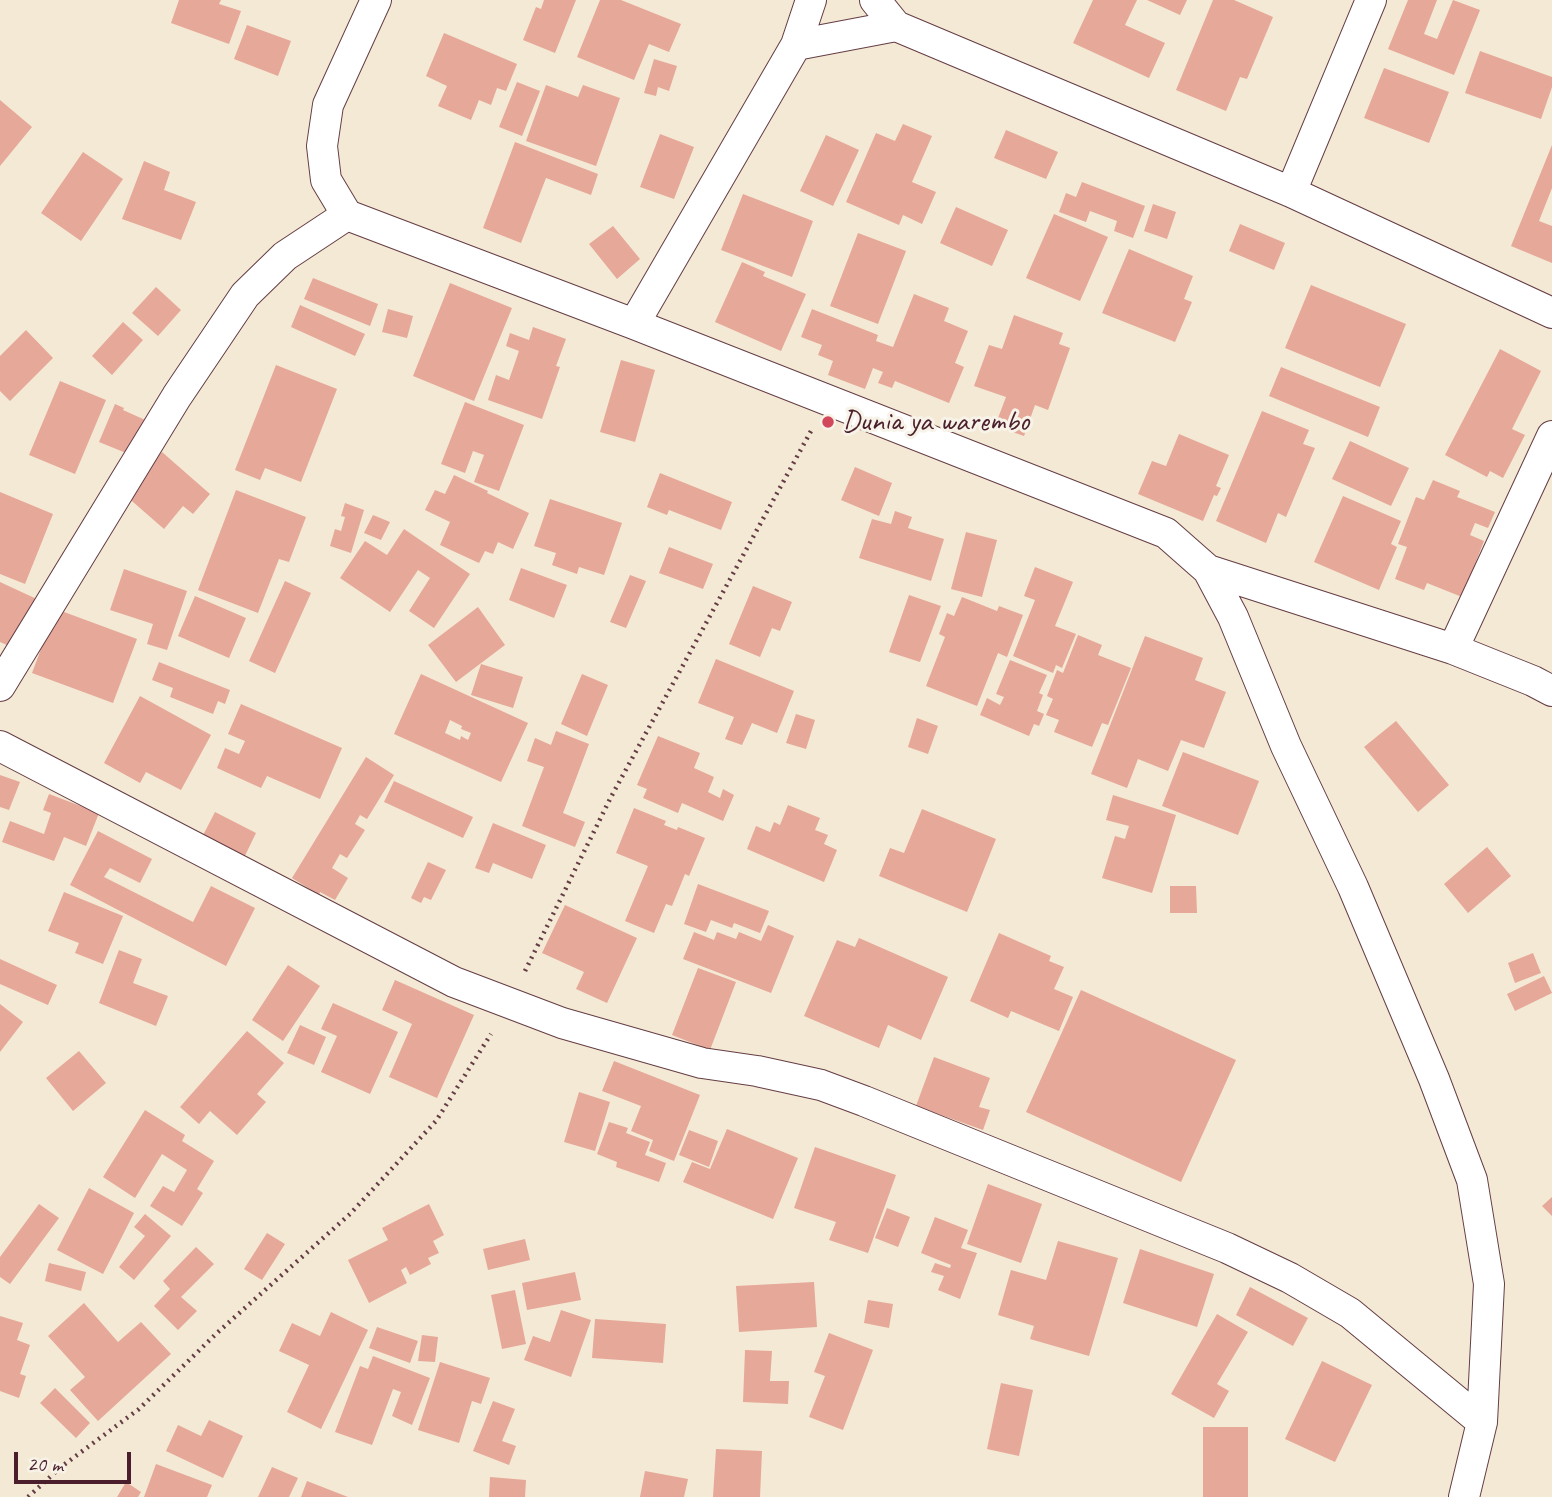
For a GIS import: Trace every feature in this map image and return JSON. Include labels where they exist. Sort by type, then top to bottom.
[{"type":"street","points":[[376,0],[328,105],[322,146],[326,180],[347,215],[634,324],[1166,533],[1208,570],[1233,617],[1286,746],[1353,887],[1434,1079],[1472,1180],[1489,1284],[1482,1422],[1464,1497]]},
{"type":"street","points":[[634,324],[796,45],[811,0]]},
{"type":"street","points":[[875,0],[896,26],[1291,192],[1552,313]]},
{"type":"street","points":[[1291,192],[1371,0]]},
{"type":"street","points":[[796,45],[896,26]]},
{"type":"street","points":[[0,686],[177,396],[245,295],[285,256],[347,215]]},
{"type":"street","points":[[1453,649],[1552,436]]},
{"type":"street","points":[[1208,570],[1453,649],[1552,691]]},
{"type":"street","points":[[0,746],[454,982],[562,1023],[702,1063],[757,1071],[821,1085],[1227,1248],[1290,1278],[1350,1313],[1482,1422]]},
{"type":"path","points":[[28,1497],[61,1467],[139,1409],[217,1333],[350,1214],[436,1121],[509,1003],[611,797],[828,400]]},
{"type":"building","points":[[179,0],[221,0],[219,4],[241,11],[229,44],[171,23]]},
{"type":"building","points":[[544,0],[576,0],[555,53],[523,40],[536,7],[541,9]]},
{"type":"building","points":[[600,0],[621,0],[681,24],[669,52],[649,44],[634,80],[577,57]]},
{"type":"building","points":[[1093,0],[1137,0],[1125,25],[1165,43],[1149,78],[1073,43]]},
{"type":"building","points":[[1147,0],[1187,0],[1180,15]]},
{"type":"building","points":[[1213,0],[1234,0],[1273,17],[1247,79],[1240,77],[1226,111],[1176,90]]},
{"type":"building","points":[[1408,0],[1437,0],[1424,34],[1437,39],[1453,0],[1480,10],[1454,75],[1388,49]]},
{"type":"building","points":[[247,25],[291,41],[278,76],[234,59]]},
{"type":"building","points":[[444,33],[517,64],[506,91],[497,88],[491,105],[479,100],[471,120],[438,106],[447,86],[426,76]]},
{"type":"building","points":[[1480,51],[1552,77],[1552,87],[1541,119],[1465,93]]},
{"type":"building","points":[[654,59],[677,66],[669,91],[658,87],[656,96],[644,93]]},
{"type":"building","points":[[1384,68],[1449,92],[1429,143],[1364,118]]},
{"type":"building","points":[[517,82],[540,91],[522,136],[499,127]]},
{"type":"building","points":[[546,85],[578,97],[583,85],[620,98],[596,166],[526,141]]},
{"type":"building","points":[[0,100],[32,127],[0,166]]},
{"type":"building","points":[[903,124],[932,136],[912,182],[936,192],[922,224],[903,215],[899,225],[846,202],[876,133],[895,141]]},
{"type":"building","points":[[1006,130],[1058,152],[1046,179],[994,158]]},
{"type":"building","points":[[660,134],[694,147],[674,199],[640,187]]},
{"type":"building","points":[[826,135],[859,150],[833,206],[800,191]]},
{"type":"building","points":[[515,142],[598,174],[591,195],[546,178],[521,243],[483,228]]},
{"type":"building","points":[[1552,145],[1552,188],[1539,221],[1552,226],[1552,263],[1511,246]]},
{"type":"building","points":[[83,152],[123,179],[81,241],[41,213]]},
{"type":"building","points":[[144,161],[170,172],[164,190],[196,202],[181,240],[122,219]]},
{"type":"building","points":[[1082,182],[1145,206],[1133,238],[1114,231],[1117,221],[1090,211],[1086,222],[1059,212],[1066,193],[1076,197]]},
{"type":"building","points":[[743,194],[813,221],[792,277],[721,250]]},
{"type":"building","points":[[1153,204],[1176,212],[1167,239],[1144,231]]},
{"type":"building","points":[[956,207],[1008,230],[992,266],[940,243]]},
{"type":"building","points":[[1054,214],[1108,237],[1080,301],[1026,278]]},
{"type":"building","points":[[1240,224],[1285,243],[1274,270],[1229,251]]},
{"type":"building","points":[[613,226],[640,259],[617,279],[589,244]]},
{"type":"building","points":[[858,233],[906,251],[878,324],[830,306]]},
{"type":"building","points":[[1129,249],[1193,276],[1184,299],[1192,302],[1175,342],[1102,313]]},
{"type":"building","points":[[742,262],[765,272],[763,276],[806,294],[781,351],[715,322]]},
{"type":"building","points":[[313,278],[378,304],[370,326],[304,299]]},
{"type":"building","points":[[450,283],[512,308],[474,401],[413,376]]},
{"type":"building","points":[[1311,285],[1406,324],[1380,387],[1285,348]]},
{"type":"building","points":[[156,287],[181,310],[158,336],[132,313]]},
{"type":"building","points":[[914,294],[949,308],[944,321],[968,331],[955,363],[964,367],[949,403],[895,381],[892,388],[878,383],[883,372],[873,368],[865,389],[828,375],[833,361],[818,355],[822,345],[801,337],[812,309],[878,335],[876,341],[893,347]]},
{"type":"building","points":[[300,305],[365,334],[355,356],[291,327]]},
{"type":"building","points":[[388,309],[413,316],[407,338],[382,332]]},
{"type":"building","points":[[1014,315],[1063,333],[1059,344],[1070,348],[1048,410],[1035,405],[1024,436],[995,426],[1006,397],[974,386],[989,345],[1002,349]]},
{"type":"building","points":[[123,322],[143,340],[112,375],[92,356]]},
{"type":"building","points":[[533,327],[566,339],[556,366],[560,367],[542,419],[488,400],[496,375],[509,380],[519,351],[506,346],[510,333],[529,340]]},
{"type":"building","points":[[26,330],[53,358],[10,401],[0,391],[0,356]]},
{"type":"building","points":[[1500,349],[1541,371],[1512,429],[1525,435],[1503,478],[1490,471],[1487,477],[1445,455]]},
{"type":"building","points":[[621,360],[655,370],[635,442],[600,432]]},
{"type":"building","points":[[276,365],[337,389],[301,482],[265,468],[260,480],[235,470]]},
{"type":"building","points":[[1281,367],[1380,407],[1368,437],[1269,396]]},
{"type":"building","points":[[60,381],[106,400],[75,474],[29,455]]},
{"type":"building","points":[[465,402],[524,425],[499,491],[474,482],[484,455],[473,451],[465,473],[441,464]]},
{"type":"building","points":[[115,404],[152,423],[131,455],[99,442]]},
{"type":"building","points":[[1262,411],[1309,430],[1303,444],[1315,448],[1286,517],[1278,513],[1266,543],[1216,521]]},
{"type":"building","points":[[1179,434],[1229,455],[1216,486],[1221,488],[1217,496],[1214,495],[1203,521],[1138,494],[1152,461],[1166,466]]},
{"type":"building","points":[[1350,441],[1409,468],[1391,506],[1332,479]]},
{"type":"building","points":[[162,452],[210,494],[193,514],[183,506],[164,529],[125,495]]},
{"type":"building","points":[[855,467],[892,483],[879,516],[841,500]]},
{"type":"building","points":[[660,473],[732,502],[721,530],[669,510],[667,515],[647,507]]},
{"type":"building","points":[[454,475],[529,513],[513,549],[498,542],[493,554],[485,551],[479,563],[440,545],[450,522],[425,510],[435,490],[445,494]]},
{"type":"building","points":[[1433,480],[1460,491],[1457,497],[1495,512],[1488,528],[1475,523],[1470,535],[1484,541],[1462,597],[1427,583],[1424,590],[1395,579],[1407,547],[1398,544],[1416,497],[1424,500]]},
{"type":"building","points":[[236,490],[306,517],[289,562],[279,559],[258,613],[198,590]]},
{"type":"building","points":[[0,492],[53,514],[25,584],[0,574]]},
{"type":"building","points":[[1343,496],[1401,521],[1391,544],[1397,547],[1379,590],[1314,562]]},
{"type":"building","points":[[550,499],[622,523],[604,575],[579,567],[577,574],[552,565],[556,553],[534,546]]},
{"type":"building","points":[[345,503],[364,510],[351,553],[330,546],[335,529],[341,531],[345,517],[341,516]]},
{"type":"building","points":[[895,511],[912,517],[908,528],[944,539],[931,581],[859,558],[872,519],[891,524]]},
{"type":"building","points":[[373,515],[390,522],[381,540],[364,533]]},
{"type":"building","points":[[404,529],[470,574],[434,628],[409,611],[430,578],[418,570],[390,612],[340,578],[365,541],[387,555]]},
{"type":"building","points":[[966,532],[997,540],[982,597],[951,589]]},
{"type":"building","points":[[669,547],[713,564],[703,589],[659,573]]},
{"type":"building","points":[[1035,567],[1073,582],[1055,626],[1076,634],[1062,668],[1056,665],[1053,673],[1013,656],[1035,600],[1024,596]]},
{"type":"building","points":[[521,568],[567,585],[554,618],[509,600]]},
{"type":"building","points":[[124,569],[187,591],[167,650],[147,644],[153,624],[110,610]]},
{"type":"building","points":[[630,575],[646,581],[626,628],[610,622]]},
{"type":"building","points":[[285,581],[311,593],[275,673],[249,661]]},
{"type":"building","points":[[0,582],[41,601],[18,650],[0,642]]},
{"type":"building","points":[[753,586],[792,602],[780,631],[772,628],[760,657],[729,644]]},
{"type":"building","points":[[909,595],[941,606],[920,662],[889,652]]},
{"type":"building","points":[[195,596],[246,618],[229,658],[178,636]]},
{"type":"building","points":[[962,597],[997,611],[999,606],[1023,615],[1007,657],[998,653],[977,706],[926,686],[945,637],[939,634],[947,613],[954,616]]},
{"type":"building","points":[[478,607],[505,645],[456,682],[428,645]]},
{"type":"building","points":[[56,609],[137,639],[113,703],[32,673]]},
{"type":"building","points":[[1078,635],[1102,645],[1098,655],[1131,668],[1108,725],[1102,723],[1092,747],[1054,732],[1059,720],[1046,715],[1053,699],[1047,696],[1057,670],[1063,673]]},
{"type":"building","points":[[1145,636],[1203,658],[1195,680],[1226,692],[1204,748],[1181,740],[1168,771],[1138,759],[1127,788],[1091,774]]},
{"type":"building","points":[[716,659],[794,691],[777,733],[752,723],[742,745],[725,739],[734,717],[698,703]]},
{"type":"building","points":[[1010,660],[1047,675],[1039,693],[1043,695],[1037,711],[1044,714],[1039,726],[1034,724],[1029,736],[980,715],[987,698],[1000,705],[1004,697],[996,694]]},
{"type":"building","points":[[159,662],[230,690],[225,704],[218,701],[213,714],[170,697],[173,688],[152,680]]},
{"type":"building","points":[[481,664],[523,677],[513,708],[471,695]]},
{"type":"building","points":[[421,674],[528,723],[501,782],[394,734]],"holes":[[[450,720],[462,726],[461,729],[471,733],[468,740],[461,736],[460,740],[445,733]]]},
{"type":"building","points":[[582,674],[608,685],[587,736],[561,724]]},
{"type":"building","points":[[140,696],[211,735],[181,790],[146,772],[140,783],[104,763]]},
{"type":"building","points":[[241,704],[342,748],[320,799],[267,776],[261,788],[217,768],[225,748],[239,754],[245,741],[228,734]]},
{"type":"building","points":[[796,714],[815,720],[806,749],[786,743]]},
{"type":"building","points":[[917,718],[938,726],[928,754],[908,747]]},
{"type":"building","points":[[1396,721],[1449,785],[1418,812],[1364,747]]},
{"type":"building","points":[[556,731],[589,744],[563,813],[585,822],[575,847],[522,826],[544,767],[527,761],[535,738],[551,745]]},
{"type":"building","points":[[658,736],[700,753],[694,768],[714,777],[708,792],[720,798],[723,789],[734,795],[723,821],[682,803],[678,813],[643,798],[647,789],[637,785]]},
{"type":"building","points":[[1183,752],[1259,781],[1238,835],[1162,806]]},
{"type":"building","points":[[366,757],[394,775],[367,819],[360,815],[355,824],[365,830],[347,858],[340,854],[332,868],[348,878],[335,900],[320,892],[319,895],[292,878]]},
{"type":"building","points":[[0,775],[20,782],[9,810],[0,807]]},
{"type":"building","points":[[394,781],[473,817],[463,838],[384,802]]},
{"type":"building","points":[[49,794],[99,813],[86,846],[64,837],[54,861],[2,842],[10,821],[44,834],[51,813],[43,810]]},
{"type":"building","points":[[1113,795],[1176,815],[1152,893],[1102,878],[1115,836],[1125,839],[1129,826],[1106,820]]},
{"type":"building","points":[[788,805],[820,818],[815,830],[828,835],[824,844],[837,850],[824,882],[747,849],[756,826],[770,832],[774,822],[780,825]]},
{"type":"building","points":[[634,808],[666,821],[664,825],[677,830],[678,827],[705,838],[689,876],[685,874],[672,906],[666,904],[654,933],[625,921],[648,866],[616,853]]},
{"type":"building","points":[[922,809],[996,839],[967,912],[879,876],[890,848],[904,853]]},
{"type":"building","points":[[215,812],[256,833],[240,866],[198,845]]},
{"type":"building","points":[[493,823],[546,845],[532,879],[493,863],[489,873],[475,868]]},
{"type":"building","points":[[98,831],[152,859],[140,883],[110,868],[104,877],[193,922],[211,886],[255,908],[226,966],[70,885]]},
{"type":"building","points":[[1487,847],[1511,876],[1468,913],[1444,884]]},
{"type":"building","points":[[428,862],[446,870],[431,900],[424,897],[421,903],[411,898]]},
{"type":"building","points":[[698,884],[769,911],[760,933],[734,923],[732,928],[711,920],[706,932],[684,924]]},
{"type":"building","points":[[1170,886],[1196,886],[1197,913],[1170,913]]},
{"type":"building","points":[[64,892],[123,916],[103,964],[75,953],[79,943],[48,931]]},
{"type":"building","points":[[565,905],[637,938],[607,1003],[576,989],[584,972],[542,953]]},
{"type":"building","points":[[768,925],[794,936],[771,993],[683,959],[694,932],[714,940],[717,932],[736,939],[739,932],[761,941]]},
{"type":"building","points":[[999,933],[1051,956],[1049,961],[1064,967],[1054,989],[1073,997],[1059,1031],[1011,1011],[1008,1018],[970,1001]]},
{"type":"building","points":[[859,938],[948,977],[921,1040],[888,1025],[879,1048],[804,1016],[837,940],[855,947]]},
{"type":"building","points":[[119,950],[142,959],[133,983],[168,996],[156,1026],[99,1003]]},
{"type":"building","points":[[1533,953],[1541,973],[1515,983],[1508,963]]},
{"type":"building","points":[[0,959],[57,985],[48,1005],[0,984]]},
{"type":"building","points":[[288,965],[320,986],[283,1041],[252,1020]]},
{"type":"building","points":[[698,968],[736,982],[710,1050],[672,1035]]},
{"type":"building","points":[[1544,976],[1552,993],[1515,1011],[1507,994]]},
{"type":"building","points":[[395,980],[474,1015],[437,1098],[389,1077],[412,1024],[382,1010]]},
{"type":"building","points":[[1081,990],[1236,1060],[1181,1182],[1026,1112]]},
{"type":"building","points":[[333,1003],[398,1032],[370,1094],[321,1072],[337,1036],[321,1029]]},
{"type":"building","points":[[0,1004],[23,1022],[0,1052]]},
{"type":"building","points":[[300,1025],[326,1037],[314,1065],[287,1053]]},
{"type":"building","points":[[247,1031],[284,1063],[257,1094],[266,1102],[237,1135],[210,1111],[199,1124],[180,1107]]},
{"type":"building","points":[[79,1051],[106,1083],[73,1111],[46,1078]]},
{"type":"building","points":[[934,1057],[990,1078],[979,1107],[990,1110],[983,1130],[916,1106]]},
{"type":"building","points":[[614,1061],[700,1095],[674,1161],[649,1151],[653,1140],[631,1131],[641,1106],[602,1091]]},
{"type":"building","points":[[579,1092],[610,1102],[595,1151],[564,1142]]},
{"type":"building","points":[[145,1110],[185,1135],[182,1141],[214,1161],[197,1189],[203,1193],[182,1226],[150,1206],[163,1186],[174,1192],[187,1170],[162,1154],[135,1198],[103,1177]]},
{"type":"building","points":[[609,1122],[628,1128],[626,1133],[650,1142],[645,1155],[666,1163],[659,1182],[616,1167],[617,1162],[597,1154]]},
{"type":"building","points":[[727,1129],[798,1158],[773,1219],[683,1182],[692,1162],[710,1169]]},
{"type":"building","points":[[689,1130],[718,1141],[709,1167],[679,1155]]},
{"type":"building","points":[[815,1147],[896,1175],[868,1253],[829,1240],[836,1222],[794,1208]]},
{"type":"building","points":[[988,1184],[1042,1204],[1021,1263],[967,1244]]},
{"type":"building","points":[[89,1188],[134,1213],[103,1274],[57,1250]]},
{"type":"building","points":[[1552,1197],[1552,1216],[1542,1206]]},
{"type":"building","points":[[39,1204],[59,1218],[10,1284],[0,1277],[0,1257]]},
{"type":"building","points":[[429,1204],[444,1235],[433,1241],[439,1253],[428,1258],[431,1264],[410,1275],[406,1267],[401,1270],[407,1283],[369,1303],[348,1260],[388,1240],[382,1228]]},
{"type":"building","points":[[887,1208],[910,1217],[898,1247],[875,1238]]},
{"type":"building","points":[[145,1214],[171,1236],[134,1280],[119,1267],[145,1236],[134,1227]]},
{"type":"building","points":[[935,1217],[968,1230],[961,1248],[977,1253],[960,1299],[938,1290],[944,1276],[931,1272],[935,1263],[950,1268],[951,1265],[921,1253]]},
{"type":"building","points":[[267,1233],[285,1244],[262,1280],[244,1269]]},
{"type":"building","points":[[525,1239],[530,1260],[488,1270],[483,1249]]},
{"type":"building","points":[[1058,1241],[1118,1258],[1089,1356],[1030,1339],[1034,1326],[998,1315],[1011,1270],[1046,1280]]},
{"type":"building","points":[[196,1247],[214,1264],[181,1297],[197,1311],[178,1330],[154,1306],[170,1289],[163,1281]]},
{"type":"building","points":[[1140,1249],[1214,1274],[1197,1327],[1123,1303]]},
{"type":"building","points":[[49,1263],[86,1272],[81,1291],[45,1281]]},
{"type":"building","points":[[575,1272],[581,1300],[527,1310],[522,1283]]},
{"type":"building","points":[[814,1282],[817,1327],[739,1332],[736,1286]]},
{"type":"building","points":[[1250,1287],[1308,1318],[1293,1346],[1236,1315]]},
{"type":"building","points":[[515,1290],[526,1344],[502,1349],[491,1295]]},
{"type":"building","points":[[868,1300],[893,1304],[889,1328],[864,1323]]},
{"type":"building","points":[[84,1303],[118,1342],[141,1322],[171,1354],[98,1421],[70,1390],[85,1377],[48,1336]]},
{"type":"building","points":[[561,1310],[591,1320],[571,1377],[524,1360],[533,1336],[550,1342]]},
{"type":"building","points":[[331,1312],[368,1330],[321,1429],[287,1412],[309,1365],[279,1351],[292,1323],[320,1336]]},
{"type":"building","points":[[1217,1314],[1248,1332],[1217,1384],[1229,1391],[1214,1418],[1171,1394]]},
{"type":"building","points":[[0,1316],[23,1323],[17,1340],[30,1345],[20,1374],[26,1376],[19,1398],[0,1391]]},
{"type":"building","points":[[595,1319],[666,1324],[663,1363],[592,1358]]},
{"type":"building","points":[[377,1327],[418,1341],[410,1363],[369,1348]]},
{"type":"building","points":[[829,1333],[873,1350],[843,1430],[809,1417],[825,1376],[814,1372]]},
{"type":"building","points":[[422,1335],[438,1337],[435,1362],[418,1361]]},
{"type":"building","points":[[745,1350],[772,1351],[770,1381],[789,1381],[788,1404],[743,1402]]},
{"type":"building","points":[[373,1356],[430,1378],[412,1425],[392,1416],[401,1392],[393,1389],[372,1445],[335,1432],[360,1366],[368,1369]]},
{"type":"building","points":[[1322,1361],[1372,1385],[1335,1462],[1285,1439]]},
{"type":"building","points":[[440,1362],[490,1378],[481,1404],[472,1401],[459,1443],[418,1430]]},
{"type":"building","points":[[1001,1383],[1033,1390],[1019,1456],[987,1449]]},
{"type":"building","points":[[55,1388],[90,1423],[76,1438],[40,1403]]},
{"type":"building","points":[[493,1401],[515,1409],[502,1441],[516,1446],[509,1465],[473,1451]]},
{"type":"building","points":[[209,1420],[243,1436],[223,1478],[166,1451],[178,1425],[201,1436]]},
{"type":"building","points":[[1203,1427],[1248,1427],[1248,1497],[1203,1497]]},
{"type":"building","points":[[716,1449],[762,1451],[760,1497],[713,1497]]},
{"type":"building","points":[[156,1464],[212,1485],[207,1497],[144,1497]]},
{"type":"building","points":[[272,1467],[298,1478],[289,1497],[258,1497]]},
{"type":"building","points":[[645,1471],[688,1479],[684,1497],[640,1497]]},
{"type":"building","points":[[490,1477],[526,1480],[525,1497],[489,1497]]},
{"type":"building","points":[[307,1481],[348,1497],[301,1497]]},
{"type":"building","points":[[126,1482],[141,1492],[138,1497],[117,1497]]},
{"type":"place","name":"Dunia ya warembo","points":[[828,422]]}]
